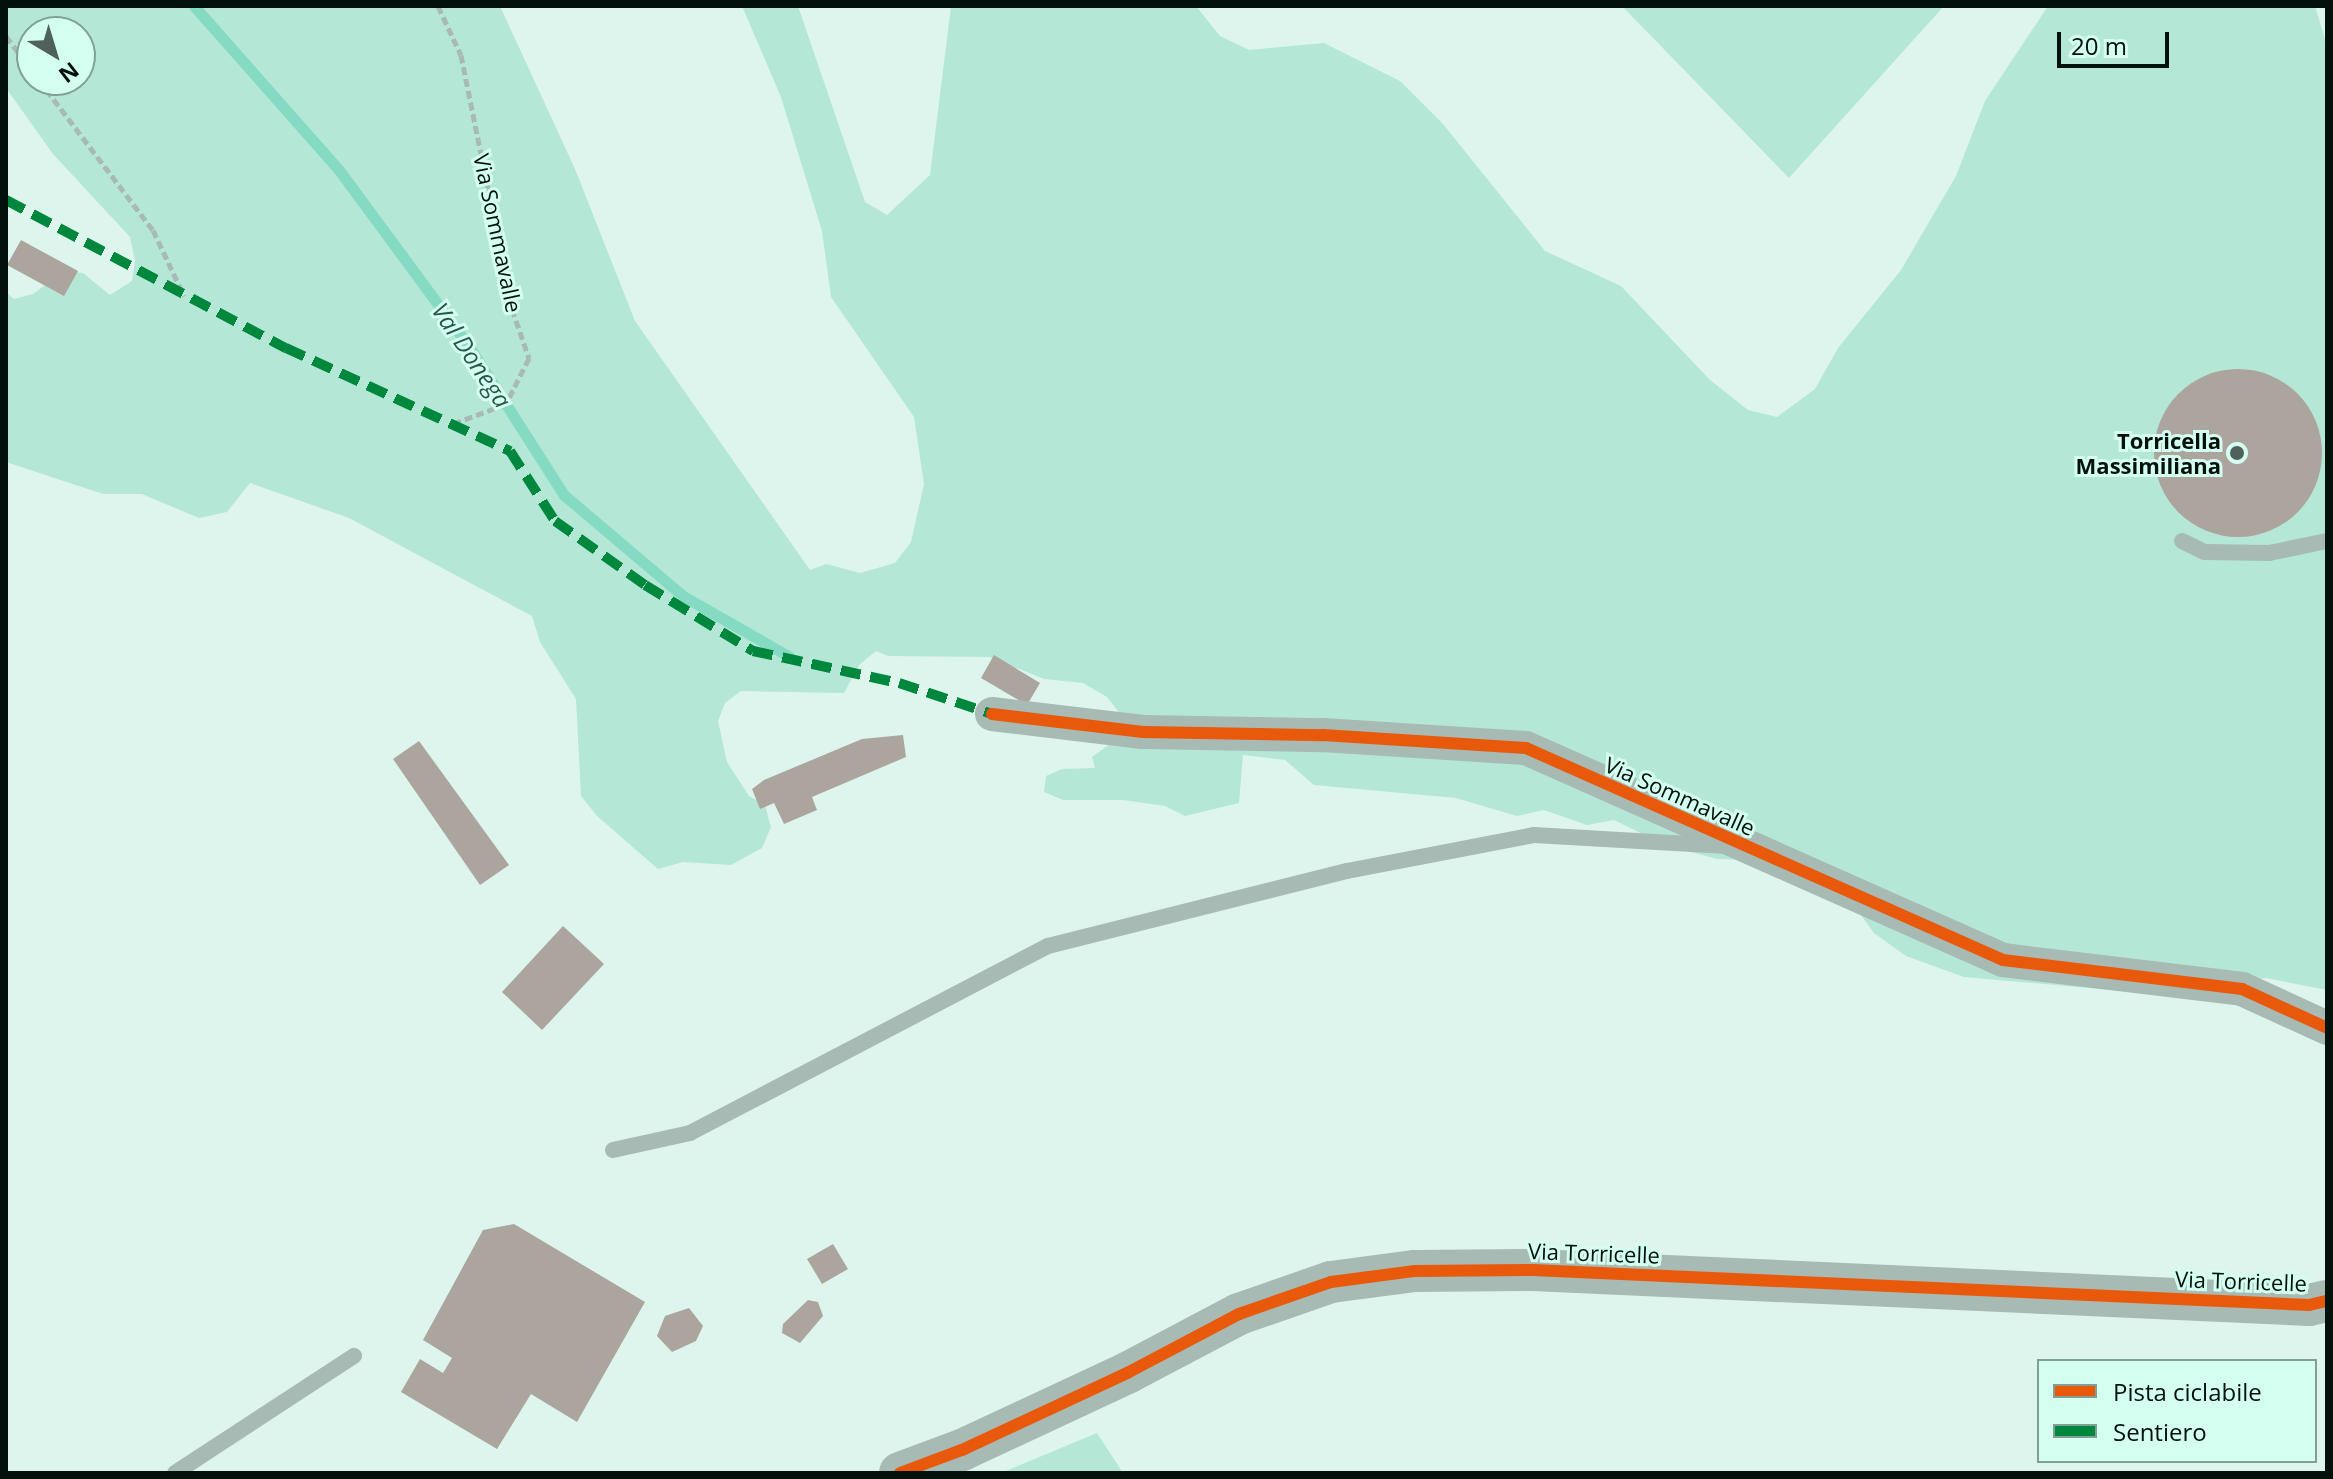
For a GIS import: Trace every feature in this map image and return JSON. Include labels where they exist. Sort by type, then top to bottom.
[{"type":"street","name":"Via Sommavalle","points":[[992,714],[1143,732],[1323,735],[1526,748],[2003,960],[2242,989],[2327,1028]]},
{"type":"street","name":"Via Torricelle","points":[[900,1473],[962,1450],[1129,1372],[1239,1314],[1331,1282],[1415,1271],[1533,1270],[2309,1305],[2327,1301]]},
{"type":"lane","points":[[2182,541],[2205,552],[2269,553],[2327,541]]},
{"type":"lane","points":[[613,1150],[690,1133],[1048,946],[1347,871],[1534,835],[1747,848]]},
{"type":"lane","points":[[175,1473],[354,1356]]},
{"type":"path","points":[[51,96],[153,230],[184,296]]},
{"type":"green space","points":[[6,6],[500,6],[575,169],[635,321],[810,570],[826,564],[860,573],[895,563],[911,542],[924,484],[914,417],[831,297],[822,231],[781,97],[742,6],[798,6],[865,202],[887,215],[930,175],[951,6],[1196,6],[1220,36],[1249,50],[1324,43],[1400,81],[1443,124],[1545,251],[1621,286],[1710,380],[1748,410],[1777,417],[1815,389],[1838,348],[1901,270],[1956,176],[1985,101],[2048,6],[2315,6],[2327,46],[2327,990],[2266,978],[2222,984],[2192,997],[1964,977],[1906,956],[1874,933],[1846,895],[1754,860],[1717,859],[1665,845],[1614,820],[1587,825],[1544,810],[1517,816],[1456,798],[1314,785],[1285,760],[1243,755],[1239,803],[1185,816],[1165,806],[1123,800],[1063,800],[1044,792],[1046,776],[1062,769],[1095,768],[1092,757],[1110,744],[1121,715],[1107,697],[1083,683],[1044,679],[990,657],[888,656],[876,651],[859,665],[844,693],[741,691],[725,703],[718,721],[727,762],[749,796],[765,805],[771,827],[762,848],[731,865],[683,862],[658,869],[597,816],[581,796],[576,699],[540,642],[532,616],[349,518],[250,483],[227,512],[199,518],[142,494],[103,494],[6,462],[6,292],[14,299],[33,294],[64,271],[83,273],[110,295],[132,281],[135,261],[130,237],[53,154],[6,88]]},
{"type":"green space","points":[[1622,6],[1944,6],[1789,178]]},
{"type":"green space","points":[[1097,1433],[1123,1473],[1001,1473]]},
{"type":"building","points":[[21,240],[78,271],[64,296],[7,265]]},
{"type":"building","name":"Torricella Massimiliana","points":[[2238,369],[2270,376],[2297,394],[2315,421],[2322,453],[2315,485],[2297,512],[2270,530],[2238,537],[2206,530],[2179,512],[2161,485],[2154,453],[2161,421],[2179,394],[2206,376]]},
{"type":"building","points":[[994,655],[1040,683],[1027,705],[981,678]]},
{"type":"building","points":[[903,735],[906,757],[812,797],[817,810],[784,824],[774,803],[760,809],[752,789],[764,780],[862,739]]},
{"type":"building","points":[[419,741],[509,865],[480,885],[393,759]]},
{"type":"building","points":[[563,926],[604,964],[542,1030],[502,992]]},
{"type":"building","points":[[514,1224],[645,1302],[577,1422],[531,1394],[497,1449],[401,1392],[420,1359],[443,1373],[452,1358],[423,1340],[483,1230]]},
{"type":"building","points":[[833,1244],[848,1269],[822,1284],[807,1259]]},
{"type":"building","points":[[808,1300],[818,1302],[823,1316],[800,1343],[782,1333],[783,1324]]},
{"type":"building","points":[[689,1308],[703,1326],[696,1341],[672,1352],[657,1336],[665,1316]]},
{"type":"waterway","name":"Val Donega","points":[[194,6],[339,170],[468,345],[564,495],[683,596],[790,657]]},
{"type":"marked path","points":[[6,200],[286,348],[510,451],[555,521],[645,585],[753,651],[899,683],[992,714]]},
{"type":"cycle path","points":[[992,714],[1143,732],[1323,735],[1526,748],[2003,960],[2242,989],[2327,1028]]},
{"type":"cycle path","points":[[900,1473],[962,1450],[1129,1372],[1239,1314],[1331,1282],[1415,1271],[1533,1270],[2309,1305],[2327,1301]]},
{"type":"place","name":"Torricella Massimiliana","points":[[2237,453]]}]
